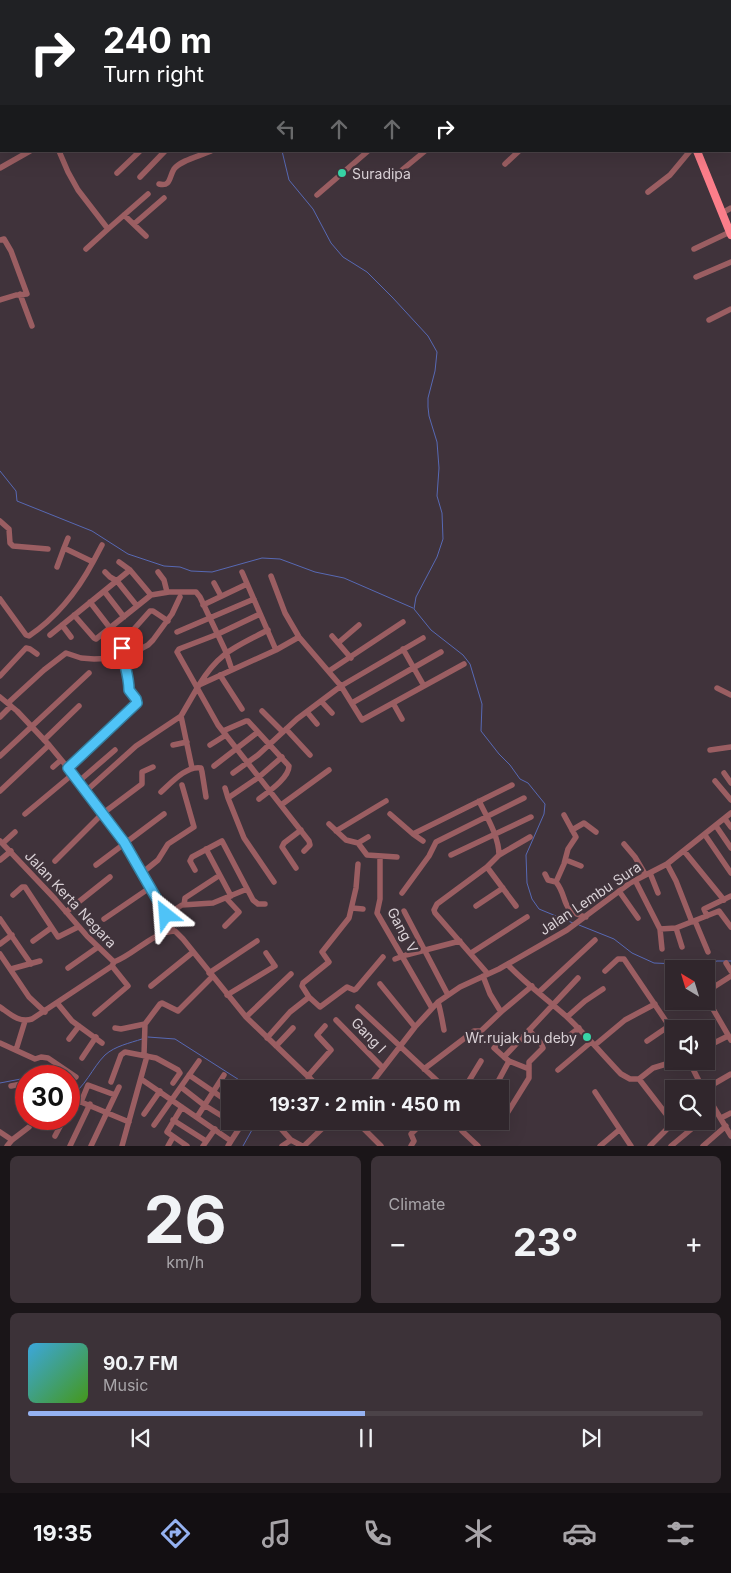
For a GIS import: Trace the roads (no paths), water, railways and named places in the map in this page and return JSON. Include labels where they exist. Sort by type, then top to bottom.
[{"type":"main road","points":[[697,152],[730,233]]},
{"type":"street","points":[[0,168],[28,152]]},
{"type":"street","points":[[59,152],[78,190],[108,229]]},
{"type":"street","points":[[118,173],[139,152]]},
{"type":"street","points":[[140,177],[164,152]]},
{"type":"street","points":[[317,195],[367,152]]},
{"type":"street","points":[[402,170],[424,152]]},
{"type":"street","points":[[505,164],[519,152]]},
{"type":"street","points":[[648,192],[672,173],[689,152]]},
{"type":"street","points":[[159,184],[165,185],[169,183],[174,169],[197,154]]},
{"type":"street","points":[[86,248],[148,194]]},
{"type":"street","points":[[134,224],[164,198]]},
{"type":"street","points":[[722,213],[731,208]]},
{"type":"street","points":[[124,215],[146,236]]},
{"type":"street","points":[[694,249],[730,233]]},
{"type":"street","points":[[0,240],[3,238],[7,242],[23,279],[27,294],[20,294],[0,300]]},
{"type":"street","points":[[696,277],[731,262]]},
{"type":"street","points":[[20,294],[32,326]]},
{"type":"street","points":[[709,320],[731,309]]},
{"type":"street","points":[[0,520],[9,529],[10,543],[13,546],[48,549]]},
{"type":"street","points":[[57,567],[68,538]]},
{"type":"street","points":[[0,600],[25,634],[29,636],[48,622],[63,607],[84,578],[102,545]]},
{"type":"street","points":[[64,548],[93,562]]},
{"type":"street","points":[[119,562],[130,570],[151,595]]},
{"type":"street","points":[[50,635],[130,570]]},
{"type":"street","points":[[106,572],[117,581],[137,606]]},
{"type":"street","points":[[158,572],[164,580],[167,592]]},
{"type":"street","points":[[242,572],[276,650]]},
{"type":"street","points":[[271,576],[285,613],[299,637],[341,686],[362,720],[464,664]]},
{"type":"street","points":[[214,583],[221,596]]},
{"type":"street","points":[[203,605],[247,584]]},
{"type":"street","points":[[104,591],[124,617]]},
{"type":"street","points":[[74,615],[95,639],[151,595],[167,592],[196,592],[218,634],[232,670]]},
{"type":"street","points":[[0,717],[44,670],[66,653],[81,658],[123,658],[148,645],[168,621],[177,607],[180,597]]},
{"type":"street","points":[[177,632],[254,599]]},
{"type":"street","points":[[90,602],[110,628]]},
{"type":"street","points":[[68,768],[137,703],[129,690],[129,677],[123,658],[124,641],[150,612],[153,611],[168,621]]},
{"type":"street","points":[[260,614],[178,651],[216,721],[310,844],[304,851]]},
{"type":"street","points":[[329,671],[403,622]]},
{"type":"street","points":[[62,625],[71,637]]},
{"type":"street","points":[[338,642],[359,625]]},
{"type":"street","points":[[86,792],[136,746],[181,716],[210,667],[226,652],[268,630]]},
{"type":"street","points":[[332,636],[351,658]]},
{"type":"street","points":[[198,686],[276,650],[299,637]]},
{"type":"street","points":[[233,773],[248,763],[284,731],[341,686],[423,638]]},
{"type":"street","points":[[0,676],[26,648],[36,654]]},
{"type":"street","points":[[403,649],[424,686]]},
{"type":"street","points":[[352,703],[441,652]]},
{"type":"street","points":[[0,756],[89,672]]},
{"type":"street","points":[[220,675],[242,709]]},
{"type":"street","points":[[717,688],[731,695]]},
{"type":"street","points":[[0,697],[49,745],[124,842],[151,887],[173,931],[179,933],[246,1017],[312,1080]]},
{"type":"street","points":[[321,701],[332,713]]},
{"type":"street","points":[[393,703],[402,720]]},
{"type":"street","points":[[44,740],[79,706]]},
{"type":"street","points":[[262,711],[310,755]]},
{"type":"street","points":[[307,712],[317,724]]},
{"type":"street","points":[[181,716],[192,768]]},
{"type":"street","points":[[210,746],[225,733],[246,720],[258,732],[290,769],[279,783],[259,799]]},
{"type":"street","points":[[214,766],[258,732]]},
{"type":"street","points":[[173,745],[187,742]]},
{"type":"street","points":[[0,791],[49,745]]},
{"type":"street","points":[[710,750],[731,747]]},
{"type":"street","points":[[78,782],[114,750]]},
{"type":"street","points":[[228,798],[259,777],[282,758]]},
{"type":"street","points":[[53,767],[61,760]]},
{"type":"street","points":[[55,861],[102,814],[142,784],[142,772],[153,767]]},
{"type":"street","points":[[161,792],[192,768],[201,768],[206,797]]},
{"type":"street","points":[[281,806],[330,770]]},
{"type":"street","points":[[26,814],[73,774]]},
{"type":"street","points":[[724,774],[731,783]]},
{"type":"street","points":[[715,781],[731,800]]},
{"type":"street","points":[[413,834],[512,785]]},
{"type":"street","points":[[142,872],[158,860],[166,846],[194,826],[182,786]]},
{"type":"street","points":[[225,788],[244,838],[274,882]]},
{"type":"street","points":[[402,893],[429,856],[436,842],[524,798]]},
{"type":"street","points":[[336,831],[386,801]]},
{"type":"street","points":[[479,802],[494,834],[499,855]]},
{"type":"street","name":"Jalan Lembu Sura","points":[[374,1080],[415,1027],[448,994],[508,964],[567,930],[635,880],[667,864],[731,813]]},
{"type":"street","points":[[96,865],[124,842],[164,814]]},
{"type":"street","points":[[390,814],[423,841]]},
{"type":"street","points":[[556,882],[566,860],[568,849],[576,837],[564,815]]},
{"type":"street","points":[[451,856],[532,816]]},
{"type":"street","points":[[725,819],[731,827]]},
{"type":"street","points":[[572,830],[586,823],[596,832]]},
{"type":"street","points":[[329,824],[346,840],[358,843],[367,855],[397,857]]},
{"type":"street","points":[[716,826],[731,848]]},
{"type":"street","points":[[296,868],[282,847],[284,843],[301,830]]},
{"type":"street","points":[[2,842],[15,832]]},
{"type":"street","points":[[705,835],[731,873]]},
{"type":"street","points":[[358,843],[368,837]]},
{"type":"street","points":[[501,1012],[490,994],[486,975],[471,953],[434,913],[435,906],[488,867],[499,855],[530,838]]},
{"type":"street","name":"Jalan Kerta Negara","points":[[2,842],[113,964],[152,940],[173,931]]},
{"type":"street","points":[[195,870],[190,858],[223,842],[256,903],[265,904]]},
{"type":"street","points":[[624,844],[648,873],[658,892]]},
{"type":"street","points":[[206,849],[229,897],[239,912],[225,926]]},
{"type":"street","points":[[684,851],[729,898],[704,909],[707,916]]},
{"type":"street","points":[[0,860],[11,852]]},
{"type":"street","name":"Gang V","points":[[380,857],[380,899],[377,911],[432,1008]]},
{"type":"street","points":[[566,860],[581,866]]},
{"type":"street","points":[[358,864],[352,908],[347,922],[322,952],[329,962],[302,984],[308,997],[320,1007],[347,987],[355,990],[383,957]]},
{"type":"street","points":[[667,864],[708,952]]},
{"type":"street","points":[[488,867],[516,906]]},
{"type":"street","points":[[545,874],[548,880],[556,882],[561,889],[564,902],[570,910],[574,914],[584,917]]},
{"type":"street","points":[[66,912],[110,877]]},
{"type":"street","points":[[184,905],[185,898],[217,877]]},
{"type":"street","points":[[635,880],[660,929],[662,949]]},
{"type":"street","points":[[13,895],[22,887],[25,887],[58,937],[78,927]]},
{"type":"street","points":[[104,919],[151,887]]},
{"type":"street","points":[[476,906],[503,888]]},
{"type":"street","points":[[166,915],[184,905],[213,903],[247,889]]},
{"type":"street","points":[[620,891],[638,918]]},
{"type":"street","points":[[352,908],[363,909]]},
{"type":"street","points":[[404,911],[448,994]]},
{"type":"street","points":[[660,929],[676,928],[721,911],[731,927]]},
{"type":"street","points":[[471,953],[527,917]]},
{"type":"street","points":[[0,919],[31,964]]},
{"type":"street","points":[[33,941],[51,928]]},
{"type":"street","points":[[676,928],[682,947]]},
{"type":"street","points":[[0,944],[12,936]]},
{"type":"street","points":[[539,992],[595,940]]},
{"type":"street","points":[[122,1146],[146,1056],[144,1045],[145,1024],[162,1003],[178,1010],[211,975],[257,941]]},
{"type":"street","points":[[396,959],[460,941]]},
{"type":"street","points":[[68,968],[98,947]]},
{"type":"street","points":[[151,986],[194,952]]},
{"type":"street","points":[[227,995],[275,966],[266,953]]},
{"type":"street","points":[[0,954],[12,969],[29,997],[45,1012]]},
{"type":"street","points":[[605,972],[618,959],[624,959],[665,1020]]},
{"type":"street","points":[[12,969],[40,961]]},
{"type":"street","points":[[726,963],[731,971]]},
{"type":"street","points":[[0,1007],[25,1021],[38,1017],[113,964],[128,986],[95,1014]]},
{"type":"street","points":[[508,964],[524,981],[579,1028],[621,1074],[630,1079],[639,1079],[653,1068],[665,1064]]},
{"type":"street","points":[[246,1017],[291,974]]},
{"type":"street","points":[[715,986],[731,976]]},
{"type":"street","points":[[498,1080],[506,1059],[529,1030],[578,978]]},
{"type":"street","points":[[380,984],[415,1027]]},
{"type":"street","points":[[424,1069],[474,1031],[481,1031],[532,986]]},
{"type":"street","points":[[567,1017],[585,1001],[603,989]]},
{"type":"street","points":[[267,1038],[290,1012],[308,997]]},
{"type":"street","points":[[438,1002],[444,1030]]},
{"type":"street","points":[[58,1004],[79,1026],[102,1043]]},
{"type":"street","points":[[558,1070],[625,1020],[655,1004]]},
{"type":"street","points":[[358,1007],[424,1069],[433,1080]]},
{"type":"street","points":[[714,1010],[730,1038],[715,1044]]},
{"type":"street","name":"Gang I","points":[[336,1020],[384,1068]]},
{"type":"street","points":[[16,1050],[25,1021]]},
{"type":"street","points":[[115,1028],[121,1029],[145,1024]]},
{"type":"street","points":[[69,1039],[79,1026]]},
{"type":"street","points":[[306,1080],[331,1050],[317,1035],[325,1026]]},
{"type":"street","points":[[276,1046],[292,1028]]},
{"type":"street","points":[[561,1042],[579,1028]]},
{"type":"street","points":[[647,1041],[665,1029]]},
{"type":"street","points":[[509,1110],[529,1078],[529,1062],[543,1046],[529,1030]]},
{"type":"street","points":[[82,1058],[96,1038]]},
{"type":"street","points":[[502,1040],[494,1049],[506,1059],[529,1069]]},
{"type":"street","points":[[0,1043],[35,1059],[41,1057],[48,1058],[58,1065]]},
{"type":"street","points":[[111,1082],[123,1053],[156,1058],[179,1070],[180,1073],[173,1083]]},
{"type":"street","points":[[154,1125],[199,1061]]},
{"type":"street","points":[[470,1080],[482,1061]]},
{"type":"street","points":[[715,1083],[731,1074]]},
{"type":"street","points":[[189,1075],[221,1097]]},
{"type":"street","points":[[197,1117],[224,1075]]},
{"type":"street","points":[[140,1078],[215,1129],[230,1143],[239,1130]]},
{"type":"street","points":[[639,1079],[665,1111]]},
{"type":"street","points":[[11,1086],[15,1085]]},
{"type":"street","points":[[115,1095],[88,1085],[81,1102],[90,1104],[129,1122]]},
{"type":"street","points":[[180,1086],[221,1115]]},
{"type":"street","points":[[90,1146],[119,1087]]},
{"type":"street","points":[[144,1114],[160,1091]]},
{"type":"street","points":[[595,1092],[631,1146]]},
{"type":"street","points":[[70,1146],[90,1104]]},
{"type":"street","points":[[182,1107],[166,1131],[187,1146]]},
{"type":"street","points":[[715,1110],[731,1136]]},
{"type":"street","points":[[721,1118],[731,1112]]},
{"type":"street","points":[[174,1120],[205,1143],[215,1129]]},
{"type":"street","points":[[707,1144],[726,1126]]},
{"type":"street","points":[[7,1146],[24,1130]]},
{"type":"street","points":[[55,1136],[58,1130]]},
{"type":"street","points":[[282,1130],[291,1140],[303,1146],[320,1130]]},
{"type":"street","points":[[365,1130],[379,1145]]},
{"type":"street","points":[[411,1146],[414,1141],[411,1134],[415,1130]]},
{"type":"street","points":[[600,1146],[620,1130]]},
{"type":"street","points":[[650,1146],[666,1130]]},
{"type":"street","points":[[671,1146],[690,1130]]},
{"type":"street","points":[[462,1131],[478,1146]]},
{"type":"street","points":[[0,1132],[12,1140]]},
{"type":"street","points":[[168,1146],[173,1137]]},
{"type":"street","points":[[282,1146],[291,1140]]},
{"type":"waterway","points":[[282,152],[289,180],[313,209],[331,243],[343,257],[367,272],[393,298],[428,336],[437,352],[428,407],[437,442],[439,468],[437,496],[442,513],[443,539],[437,557],[416,597],[414,609],[431,630],[463,655],[470,664],[482,704],[481,731],[520,779],[528,783],[545,804],[544,814],[526,855],[527,883],[532,899],[539,909],[573,923]]},
{"type":"waterway","points":[[0,471],[16,491],[17,501],[92,531],[128,554],[164,566],[180,567],[191,571],[212,572],[262,558],[280,559],[315,572],[344,578],[413,608]]},
{"type":"waterway","points":[[579,925],[614,939],[632,953],[654,963],[702,965],[717,961],[731,961]]},
{"type":"waterway","points":[[148,1037],[175,1039],[239,1080]]},
{"type":"waterway","points":[[80,1088],[105,1055],[118,1047],[142,1039]]},
{"type":"waterway","points":[[0,1083],[15,1080]]},
{"type":"waterway","points":[[243,1146],[252,1130]]},
{"type":"place","name":"Suradipa","points":[[342,173]]},
{"type":"place","name":"Wr.rujak bu deby","points":[[587,1037]]}]
